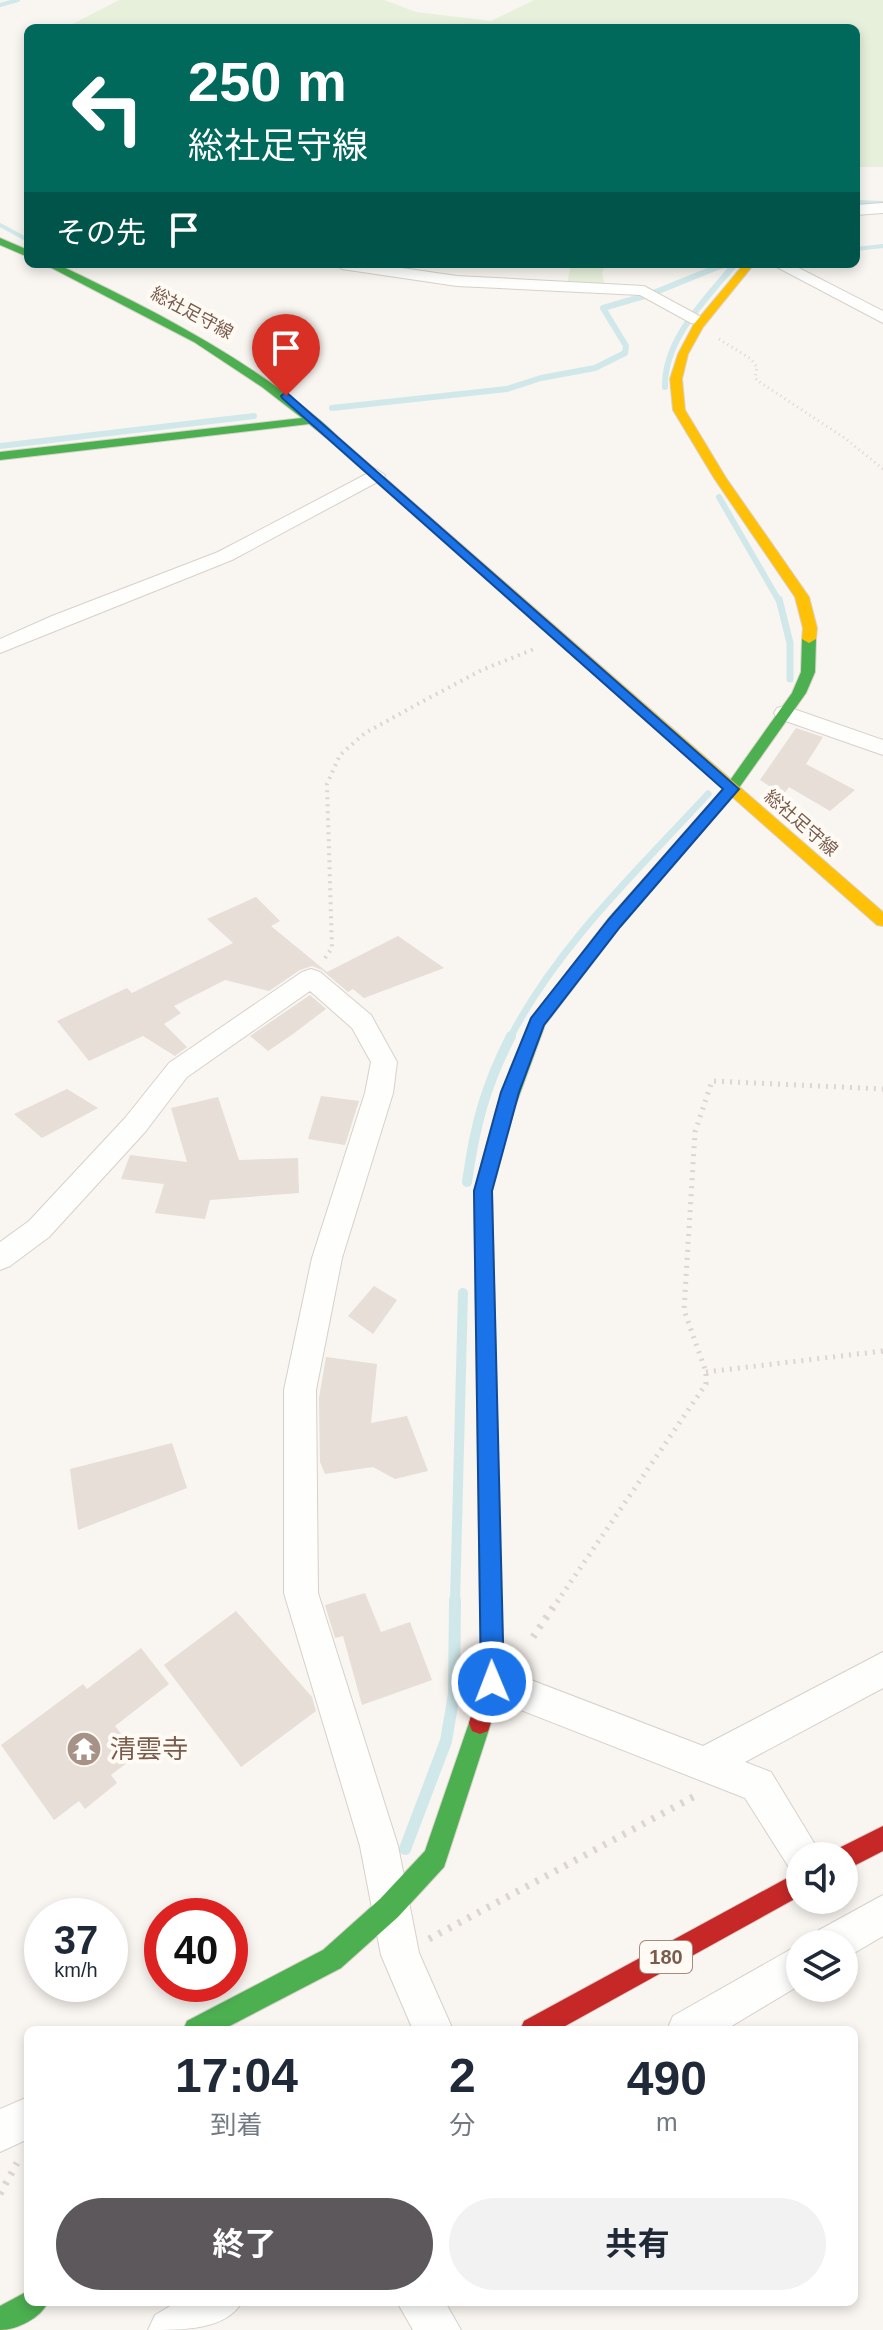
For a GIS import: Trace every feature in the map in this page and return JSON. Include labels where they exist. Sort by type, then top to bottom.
[{"type":"main road","points":[[0,241],[24,252]]},
{"type":"main road","name":"総社足守線","points":[[57,268],[209,343],[252,370],[314,420],[883,921]]},
{"type":"main road","points":[[204,2026],[332,1959],[389,1908],[435,1858],[492,1682],[483,1191],[510,1092],[537,1023],[614,923],[731,789],[785,713],[808,672],[810,628],[802,597],[720,478],[679,410],[676,379],[696,320],[745,268]]},
{"type":"main road","points":[[0,456],[314,420]]},
{"type":"main road","points":[[858,1851],[883,1838]]},
{"type":"main road","name":"180","points":[[540,2026],[786,1891]]},
{"type":"main road","points":[[0,2321],[27,2306]]},
{"type":"street","points":[[860,210],[883,208]]},
{"type":"street","points":[[369,268],[457,281],[649,294],[696,320]]},
{"type":"street","points":[[787,268],[883,318]]},
{"type":"street","points":[[0,647],[59,620],[225,556],[376,475]]},
{"type":"street","points":[[785,713],[872,744],[883,731]]},
{"type":"street","points":[[0,1258],[39,1229],[135,1125],[178,1070],[311,978],[362,1022],[384,1062],[379,1093],[327,1258],[300,1390],[301,1593],[379,1846],[400,1955],[431,2026]]},
{"type":"street","points":[[720,1770],[883,1669]]},
{"type":"street","points":[[492,1682],[758,1785],[794,1842]]},
{"type":"street","points":[[856,1930],[883,1914]]},
{"type":"street","points":[[694,2026],[786,1971]]},
{"type":"street","points":[[170,2330],[213,2306]]},
{"type":"street","points":[[422,2306],[439,2330]]},
{"type":"path","points":[[696,320],[751,359],[757,367],[755,378],[758,381],[846,439],[883,469]]},
{"type":"path","points":[[311,978],[332,948],[327,784],[340,755],[365,733],[454,684],[561,638]]},
{"type":"path","points":[[492,1682],[518,1659],[706,1384],[706,1372],[684,1310],[695,1132],[712,1081],[883,1089]]},
{"type":"path","points":[[706,1372],[883,1351]]},
{"type":"path","points":[[400,1955],[720,1770]]},
{"type":"path","points":[[0,2194],[16,2135]]},
{"type":"green space","points":[[119,0],[384,0],[416,12],[491,21],[534,0],[883,0],[883,167],[860,167],[860,24],[73,24]]},
{"type":"green space","points":[[570,268],[604,268],[605,286],[567,284]]},
{"type":"building","points":[[796,728],[823,737],[806,764],[855,790],[830,811],[789,787],[783,795],[760,780]]},
{"type":"building","points":[[256,897],[280,921],[271,926],[327,972],[398,936],[444,968],[364,998],[353,989],[348,992],[322,970],[312,966],[300,970],[269,991],[225,980],[174,1006],[181,1013],[164,1024],[187,1047],[175,1056],[143,1036],[89,1061],[57,1021],[127,988],[132,993],[233,943],[207,919]]},
{"type":"building","points":[[310,995],[326,1009],[293,1034],[268,1051],[250,1036]]},
{"type":"building","points":[[67,1089],[98,1108],[42,1138],[14,1114]]},
{"type":"building","points":[[321,1096],[359,1101],[345,1145],[308,1139]]},
{"type":"building","points":[[218,1097],[239,1160],[298,1158],[299,1193],[210,1200],[205,1219],[155,1213],[164,1184],[121,1179],[130,1155],[187,1162],[171,1108]]},
{"type":"building","points":[[374,1286],[397,1300],[373,1334],[348,1316]]},
{"type":"building","points":[[326,1357],[377,1364],[371,1423],[407,1416],[428,1471],[395,1479],[373,1467],[325,1474],[320,1462],[319,1398]]},
{"type":"building","points":[[172,1443],[187,1488],[78,1530],[70,1469]]},
{"type":"building","points":[[365,1593],[381,1632],[410,1622],[432,1680],[362,1705],[343,1636],[335,1638],[325,1605]]},
{"type":"building","points":[[236,1611],[312,1697],[316,1711],[241,1767],[164,1665]]},
{"type":"building","points":[[141,1648],[169,1684],[115,1726],[137,1755],[111,1775],[117,1783],[85,1809],[79,1801],[54,1820],[1,1745],[83,1684],[87,1689]]},
{"type":"waterway","points":[[0,5],[18,0]]},
{"type":"waterway","points":[[860,202],[883,203]]},
{"type":"waterway","points":[[0,225],[24,238]]},
{"type":"waterway","points":[[860,249],[883,246]]},
{"type":"waterway","points":[[332,408],[507,389],[541,378],[595,368],[625,353],[626,346],[603,308],[651,294],[715,268]]},
{"type":"waterway","points":[[665,387],[671,352],[679,336],[732,268]]},
{"type":"waterway","points":[[0,446],[254,416]]},
{"type":"waterway","points":[[719,497],[779,601]]},
{"type":"waterway","points":[[779,599],[790,643],[790,679]]},
{"type":"waterway","points":[[510,1037],[529,1004],[575,940],[708,794]]},
{"type":"waterway","points":[[467,1182],[482,1107],[510,1037]]},
{"type":"waterway","points":[[455,1602],[463,1293]]},
{"type":"waterway","points":[[405,1849],[446,1741],[454,1694],[455,1600]]},
{"type":"traffic: fast","points":[[0,241],[24,252]]},
{"type":"traffic: fast","points":[[57,268],[198,340],[266,384],[333,438]]},
{"type":"traffic: fast","points":[[0,456],[314,420]]},
{"type":"traffic: fast","points":[[505,1110],[537,1023],[614,923],[731,789],[799,693],[808,672],[809,639]]},
{"type":"traffic: fast","points":[[204,2026],[332,1959],[389,1908],[435,1858],[480,1723]]},
{"type":"traffic: fast","points":[[0,2321],[27,2306]]},
{"type":"traffic: slow","points":[[746,268],[698,326],[683,354],[676,379],[679,410],[720,478],[802,597],[810,628],[809,639]]},
{"type":"traffic: slow","points":[[333,438],[883,921]]},
{"type":"traffic: jam","points":[[480,1723],[492,1682],[483,1191],[505,1110]]},
{"type":"traffic: jam","points":[[858,1851],[883,1838]]},
{"type":"traffic: jam","points":[[540,2026],[786,1891]]},
{"type":"place","name":"清雲寺","points":[[84,1749]]},
{"type":"route","points":[[286,396],[731,789],[614,923],[537,1023],[510,1092],[483,1191],[492,1682]]}]
